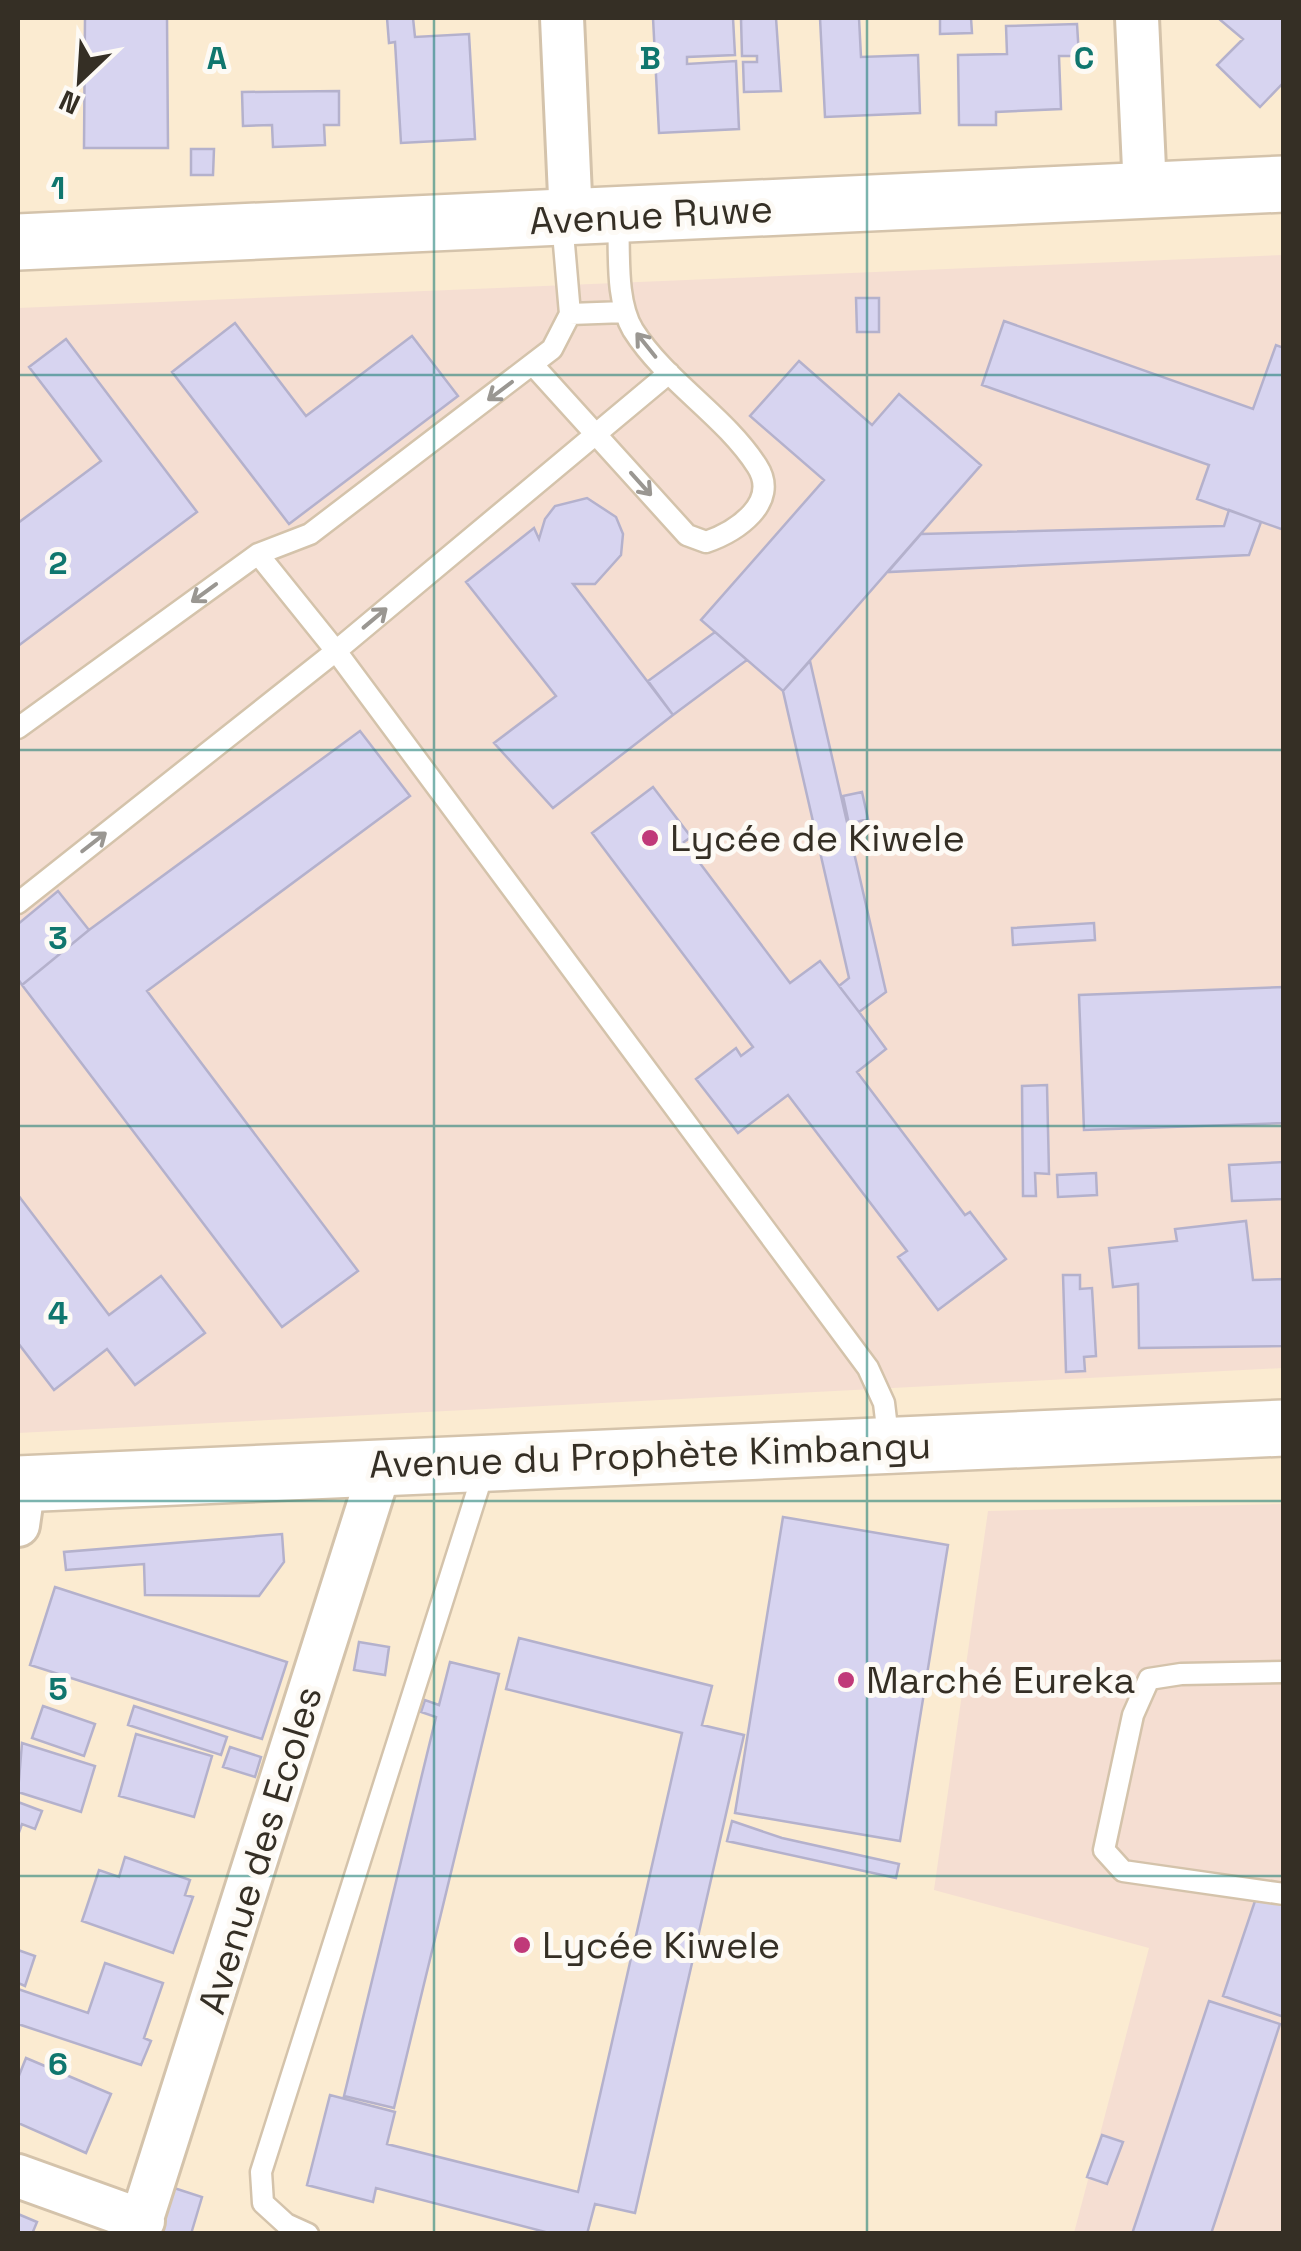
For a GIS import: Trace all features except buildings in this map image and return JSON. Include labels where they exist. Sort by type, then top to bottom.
[{"type":"street","points":[[562,18],[584,218]]},
{"type":"street","points":[[1136,18],[1145,190]]},
{"type":"street","name":"Avenue Ruwe","points":[[18,242],[1284,184]]},
{"type":"street","name":"Avenue du Prophète Kimbangu","points":[[20,1497],[381,1466],[486,1465],[1284,1428]]},
{"type":"street","name":"Avenue des Ecoles","points":[[140,2227],[381,1466]]},
{"type":"street","points":[[18,2176],[140,2227]]},
{"type":"lane","points":[[533,365],[686,535],[706,542],[738,529],[762,496],[760,468],[632,329],[584,218]]},
{"type":"lane","points":[[18,728],[258,554],[310,534],[533,365],[564,334],[584,218]]},
{"type":"lane","points":[[570,314],[625,312]]},
{"type":"lane","points":[[18,902],[336,651],[669,373]]},
{"type":"lane","points":[[258,554],[336,651],[868,1368],[884,1403],[889,1444]]},
{"type":"lane","points":[[308,2234],[286,2224],[263,2204],[261,2172],[486,1465]]},
{"type":"lane","points":[[1284,1672],[1181,1674],[1150,1679],[1132,1715],[1104,1850],[1123,1871],[1284,1894]]},
{"type":"shaded area","name":"Lycée de Kiwele","points":[[1283,255],[1283,1368],[18,1433],[18,308]]},
{"type":"shaded area","points":[[1283,1504],[1283,2233],[1074,2233],[1149,1948],[934,1890],[988,1511]]},
{"type":"place","name":"Lycée de Kiwele","points":[[650,838]]},
{"type":"place","name":"Marché Eureka","points":[[846,1680]]},
{"type":"place","name":"Lycée Kiwele","points":[[522,1945]]}]
